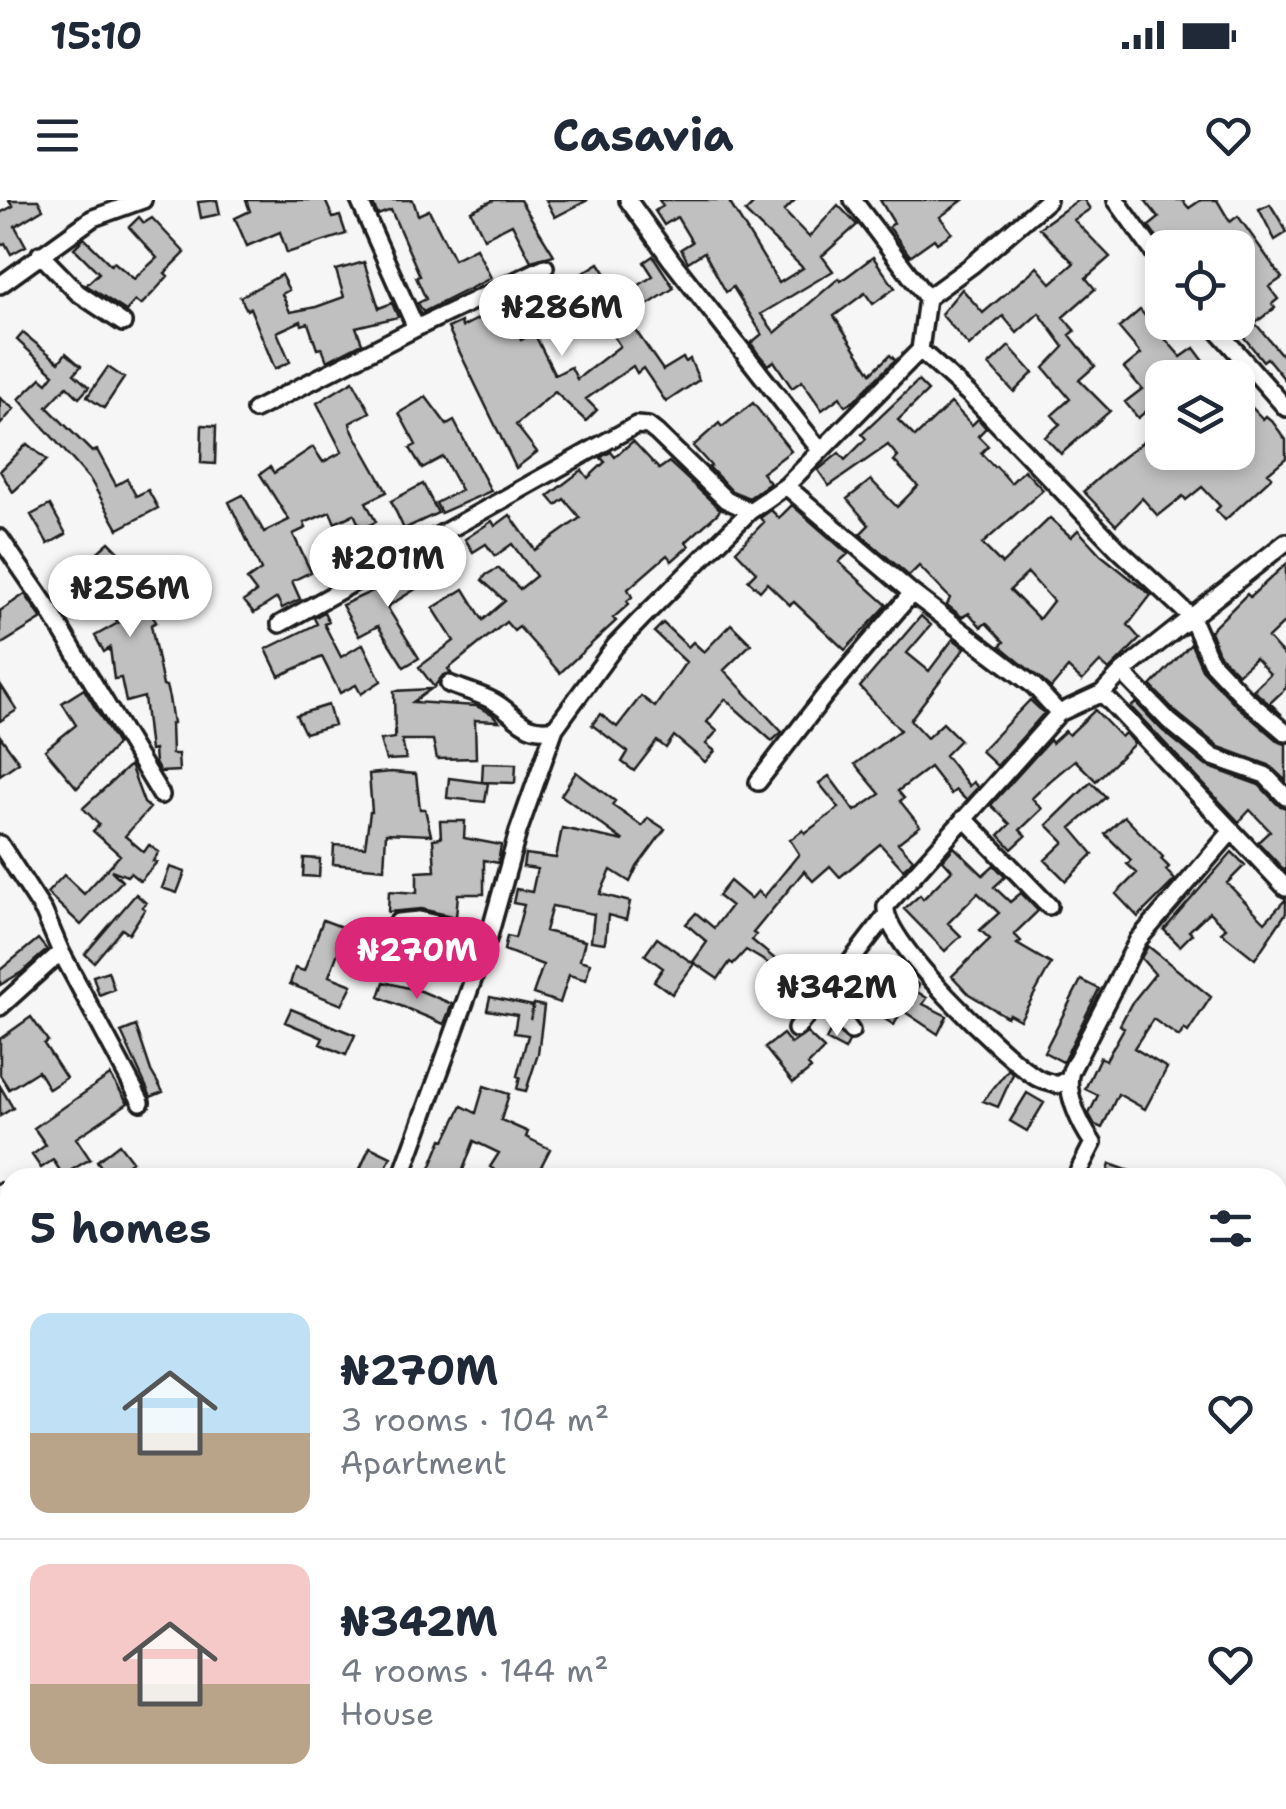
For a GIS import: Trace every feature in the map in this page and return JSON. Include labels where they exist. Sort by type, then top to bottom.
[{"type":"street","points":[[0,285],[93,218],[143,200]]},
{"type":"street","points":[[358,200],[416,328]]},
{"type":"street","points":[[628,200],[820,450]]},
{"type":"street","points":[[406,1168],[489,936],[518,832],[554,728],[615,646],[750,511],[786,486],[920,350],[927,298],[853,200]]},
{"type":"street","points":[[927,298],[1048,200]]},
{"type":"street","points":[[1116,200],[1145,240]]},
{"type":"street","points":[[40,254],[78,293],[123,323]]},
{"type":"street","points":[[255,410],[545,267]]},
{"type":"street","points":[[1227,340],[1283,399]]},
{"type":"street","points":[[920,350],[970,395],[1118,549],[1191,617],[1212,662],[1245,698],[1286,733]]},
{"type":"street","points":[[280,624],[636,424],[657,433],[726,500],[750,511]]},
{"type":"street","points":[[786,486],[912,594],[1034,686],[1060,713]]},
{"type":"street","points":[[0,538],[48,608],[161,795]]},
{"type":"street","points":[[827,1000],[844,969],[885,917],[891,898],[1060,713],[1102,693],[1122,672],[1286,542]]},
{"type":"street","points":[[758,782],[824,695],[912,594]]},
{"type":"street","points":[[1122,672],[1170,721],[1214,757],[1265,774],[1286,797]]},
{"type":"street","points":[[449,684],[491,699],[520,724],[539,732],[554,728]]},
{"type":"street","points":[[1102,693],[1286,888]]},
{"type":"street","points":[[964,818],[1049,906]]},
{"type":"street","points":[[885,917],[908,954],[989,1037],[1037,1078],[1056,1085],[1068,1079],[1138,940],[1231,832]]},
{"type":"street","points":[[0,844],[44,912],[60,952],[141,1102]]},
{"type":"street","points":[[398,922],[419,920],[489,936]]},
{"type":"street","points":[[0,1006],[60,952]]},
{"type":"street","points":[[796,1029],[818,1000],[827,1000]]},
{"type":"street","points":[[827,1000],[851,1031]]},
{"type":"street","points":[[1068,1079],[1082,1126],[1093,1143],[1080,1168]]},
{"type":"building","points":[[9,200],[38,200],[43,209],[15,226],[26,246],[11,254],[5,243],[0,246],[0,213],[13,206]]},
{"type":"building","points":[[217,200],[220,214],[201,218],[198,202]]},
{"type":"building","points":[[246,200],[325,200],[333,218],[340,216],[346,234],[287,253],[280,232],[247,246],[235,218],[250,211]]},
{"type":"building","points":[[371,200],[413,200],[418,215],[429,210],[454,259],[476,248],[491,278],[423,312],[418,303],[426,299],[416,277],[420,276],[391,210],[378,215]]},
{"type":"building","points":[[494,200],[520,200],[554,255],[531,261],[512,224],[484,238],[471,211]]},
{"type":"building","points":[[546,200],[588,200],[555,217]]},
{"type":"building","points":[[659,200],[728,200],[779,283],[803,268],[745,212],[757,200],[795,200],[784,211],[809,237],[838,205],[857,225],[822,256],[833,271],[761,314],[775,333],[839,278],[841,281],[873,257],[895,288],[873,304],[865,293],[834,316],[871,373],[890,355],[895,360],[854,401],[845,406],[840,397],[822,410],[802,381],[792,388],[774,361],[768,365],[757,352],[751,343],[762,334],[733,287],[726,292],[704,252],[688,262],[681,249],[692,242],[677,217],[664,225],[655,211],[663,206]]},
{"type":"building","points":[[880,200],[963,200],[940,217],[952,233],[937,243],[934,239],[910,256],[889,227],[894,223]]},
{"type":"building","points":[[1078,200],[1084,200],[1090,209],[1074,220],[1110,257],[1086,278],[1095,289],[1063,317],[1075,331],[1070,335],[1095,366],[1079,380],[1110,411],[1061,454],[1045,437],[1060,424],[1052,415],[1070,399],[1044,368],[1064,347],[1039,313],[1017,333],[1003,316],[969,346],[941,314],[962,289],[983,313],[1037,267],[1051,283],[1074,263],[1039,228]]},
{"type":"building","points":[[1145,200],[1182,200],[1189,208],[1201,200],[1217,200],[1230,222],[1238,216],[1248,230],[1152,230],[1149,226],[1159,218]]},
{"type":"building","points":[[1270,204],[1286,230],[1275,240],[1259,209]]},
{"type":"building","points":[[139,217],[144,223],[152,218],[185,253],[141,305],[135,301],[126,311],[86,285],[99,273],[74,248],[84,238],[111,265],[114,262],[134,279],[157,258],[129,227]]},
{"type":"building","points":[[1255,240],[1282,278],[1269,287],[1278,299],[1272,304],[1275,308],[1255,323]]},
{"type":"building","points":[[653,256],[674,288],[627,318],[663,370],[683,358],[686,362],[690,359],[699,380],[666,402],[643,368],[637,373],[633,366],[586,399],[597,410],[586,421],[555,392],[516,425],[537,452],[516,468],[448,328],[461,322],[462,327],[503,306],[521,340],[534,333],[555,375],[571,367],[577,379],[620,346],[575,278],[599,263],[621,297],[653,276],[644,262]]},
{"type":"building","points":[[364,262],[379,308],[392,303],[398,317],[356,327],[362,343],[327,361],[322,348],[317,349],[308,323],[302,325],[301,321],[277,332],[290,362],[275,369],[250,308],[247,310],[240,297],[281,275],[289,290],[282,294],[290,312],[316,307],[344,297],[336,270]]},
{"type":"building","points":[[1140,310],[1145,316],[1145,340],[1166,340],[1181,357],[1194,348],[1203,360],[1145,360],[1145,412],[1138,418],[1125,402],[1142,389],[1124,368],[1141,354],[1119,328]]},
{"type":"building","points":[[1255,323],[1286,360],[1286,381],[1267,358],[1263,361],[1246,340],[1255,340]]},
{"type":"building","points":[[23,333],[59,362],[66,353],[81,366],[74,374],[89,387],[79,398],[67,386],[47,407],[92,452],[97,450],[116,485],[127,479],[136,496],[148,490],[158,508],[118,529],[91,481],[19,399],[41,378],[47,383],[54,374],[17,340]]},
{"type":"building","points":[[1009,346],[1033,373],[1014,392],[989,365]]},
{"type":"building","points":[[108,367],[124,378],[104,408],[87,397]]},
{"type":"building","points":[[353,381],[370,412],[350,423],[351,428],[387,492],[366,502],[376,522],[361,529],[354,514],[335,523],[330,512],[304,523],[306,528],[293,534],[311,572],[292,581],[300,599],[282,608],[277,598],[254,613],[244,601],[256,592],[247,580],[261,570],[229,502],[243,495],[264,532],[289,520],[260,474],[270,467],[274,473],[313,447],[323,462],[342,452],[317,403]]},
{"type":"building","points":[[918,381],[928,391],[898,420],[915,437],[951,403],[972,425],[978,419],[986,428],[978,436],[988,446],[981,453],[1011,483],[1024,470],[1043,490],[982,544],[1002,564],[1050,518],[1071,537],[1078,530],[1101,555],[1151,595],[1128,625],[1140,639],[1109,670],[1100,662],[1082,681],[1068,668],[1051,688],[1000,646],[1004,642],[986,623],[981,627],[969,613],[962,617],[947,605],[950,598],[919,566],[909,576],[860,534],[869,525],[847,499],[871,480],[897,507],[918,486],[894,461],[898,457],[888,445],[829,486],[818,470],[839,453],[845,460],[866,439],[862,434]],"holes":[[[1028,573],[1053,601],[1039,619],[1010,590]]]},
{"type":"building","points":[[426,397],[447,425],[454,421],[491,491],[441,513],[436,503],[461,490],[443,457],[422,468],[410,448],[416,445],[399,413]]},
{"type":"building","points":[[0,398],[14,409],[0,425]]},
{"type":"building","points":[[753,403],[791,451],[762,473],[770,483],[749,498],[732,491],[693,446],[719,423],[722,427]]},
{"type":"building","points":[[1255,411],[1272,421],[1286,440],[1286,458],[1268,473],[1272,477],[1225,520],[1216,510],[1220,506],[1202,487],[1158,516],[1142,498],[1116,525],[1084,491],[1145,440],[1145,470],[1255,470]]},
{"type":"building","points":[[202,425],[216,426],[215,464],[201,463]]},
{"type":"building","points":[[633,441],[659,469],[669,462],[720,509],[718,513],[686,542],[689,546],[672,561],[667,555],[628,589],[632,597],[613,618],[616,621],[560,673],[519,627],[514,631],[506,622],[448,669],[451,673],[443,675],[434,687],[419,667],[454,641],[433,608],[464,589],[483,620],[505,601],[482,580],[486,575],[498,568],[520,589],[536,576],[512,544],[495,556],[486,544],[473,552],[465,539],[492,521],[495,526],[510,515],[535,550],[580,518],[564,499],[556,505],[548,496],[582,470],[588,478],[605,462],[603,456],[611,452],[615,457]]},
{"type":"building","points":[[27,444],[47,460],[13,492],[0,471]]},
{"type":"building","points":[[423,484],[438,513],[404,529],[391,501]]},
{"type":"building","points":[[50,505],[66,534],[48,544],[31,515]]},
{"type":"building","points":[[792,505],[848,554],[839,562],[887,605],[845,650],[794,602],[790,605],[767,583],[760,591],[748,580],[756,572],[736,551],[764,522],[760,518],[771,510],[779,518]]},
{"type":"building","points":[[109,542],[138,580],[155,575],[163,598],[146,604],[156,622],[151,625],[169,698],[172,754],[178,754],[179,771],[160,772],[154,750],[150,751],[144,697],[126,702],[121,678],[114,679],[110,648],[104,652],[95,636],[118,623],[87,589],[68,607],[54,591]]},
{"type":"building","points":[[435,560],[439,567],[419,579],[422,585],[387,607],[419,658],[404,667],[378,626],[359,636],[342,605],[379,588],[391,576],[393,579]]},
{"type":"building","points":[[1286,564],[1286,621],[1268,638],[1286,658],[1286,688],[1270,703],[1282,715],[1253,690],[1270,674],[1255,658],[1238,674],[1220,656],[1210,631],[1247,594],[1250,597]]},
{"type":"building","points":[[25,594],[42,619],[0,645],[0,611]]},
{"type":"building","points":[[324,612],[329,622],[324,624],[341,657],[363,644],[381,681],[361,694],[356,685],[340,693],[322,657],[279,676],[266,649],[317,624],[314,618]]},
{"type":"building","points":[[921,616],[931,625],[907,653],[929,671],[953,639],[965,648],[910,720],[927,738],[943,723],[960,740],[945,755],[969,786],[973,782],[978,787],[966,800],[956,790],[951,794],[930,767],[898,791],[904,798],[900,801],[920,826],[898,843],[913,859],[909,864],[903,869],[880,844],[840,877],[830,866],[813,881],[804,871],[753,933],[756,935],[752,940],[781,964],[778,969],[746,950],[733,964],[730,962],[718,979],[693,962],[707,942],[686,924],[696,913],[714,928],[731,906],[718,896],[730,881],[751,899],[758,891],[764,897],[799,854],[790,840],[839,808],[819,783],[829,776],[855,811],[880,794],[855,764],[900,730],[860,687]]},
{"type":"building","points":[[663,623],[688,647],[693,642],[704,652],[731,624],[751,644],[724,670],[782,732],[772,741],[725,699],[707,722],[717,731],[706,744],[715,751],[705,762],[674,736],[666,748],[657,741],[634,771],[622,762],[628,752],[592,725],[600,714],[617,727],[641,696],[655,707],[686,662],[654,632]]},
{"type":"building","points":[[1191,644],[1202,669],[1237,706],[1286,744],[1286,781],[1269,765],[1219,747],[1151,686]]},
{"type":"building","points":[[0,684],[17,710],[0,721]]},
{"type":"building","points":[[84,689],[117,744],[77,788],[45,750],[76,725],[62,703]]},
{"type":"building","points":[[431,689],[413,702],[476,706],[499,721],[475,720],[476,758],[437,759],[433,740],[402,740],[406,759],[386,760],[380,740],[395,738],[394,691]]},
{"type":"building","points":[[1030,700],[1044,713],[997,766],[981,751]]},
{"type":"building","points":[[1136,703],[1206,766],[1259,785],[1286,808],[1286,872],[1258,842],[1270,831],[1250,810],[1239,822],[1131,707]]},
{"type":"building","points":[[328,705],[334,725],[305,733],[296,715]]},
{"type":"building","points":[[1095,710],[1121,737],[1125,733],[1134,744],[1096,781],[1075,760],[1051,780],[1032,798],[1042,809],[1020,830],[1026,836],[1012,849],[999,835],[1010,824],[991,805],[1050,740],[1052,743],[1065,731],[1069,735]]},
{"type":"building","points":[[0,736],[19,762],[0,775]]},
{"type":"building","points":[[483,763],[516,764],[515,783],[482,782]]},
{"type":"building","points":[[130,765],[144,803],[150,808],[125,836],[144,852],[149,845],[159,852],[153,861],[157,862],[140,881],[130,873],[127,876],[111,870],[122,881],[81,925],[47,893],[64,875],[84,894],[120,855],[93,831],[99,825],[83,808]]},
{"type":"building","points":[[576,772],[642,826],[648,818],[665,829],[630,882],[611,870],[600,894],[630,902],[626,920],[608,915],[605,943],[591,941],[594,914],[552,906],[545,931],[585,941],[580,960],[590,963],[586,980],[569,975],[560,1003],[533,994],[543,965],[504,950],[507,936],[515,938],[524,905],[513,903],[516,889],[532,892],[537,869],[523,867],[525,854],[556,858],[562,828],[624,841],[561,795]]},
{"type":"building","points":[[369,774],[416,774],[420,809],[425,809],[431,835],[386,833],[384,869],[333,864],[334,845],[365,847],[372,812]]},
{"type":"building","points":[[449,778],[488,783],[485,802],[447,798]]},
{"type":"building","points":[[1091,782],[1106,797],[1071,828],[1093,854],[1066,881],[1045,860],[1064,842],[1047,825]]},
{"type":"building","points":[[1124,816],[1163,857],[1169,867],[1166,870],[1175,880],[1138,917],[1116,894],[1137,873],[1127,864],[1131,860],[1105,834]]},
{"type":"building","points":[[440,821],[465,821],[464,838],[501,845],[498,863],[484,860],[484,894],[458,894],[456,917],[421,909],[388,912],[389,891],[417,893],[417,872],[435,871],[433,839],[441,838]]},
{"type":"building","points":[[954,847],[983,875],[994,865],[1005,877],[994,887],[1010,902],[1021,893],[1038,911],[1014,934],[1021,941],[1017,944],[1051,964],[1020,1020],[1009,1014],[1007,1017],[969,994],[952,976],[990,939],[980,930],[999,913],[978,893],[948,923],[961,936],[945,951],[904,909],[920,895],[923,899],[952,870],[943,860]]},
{"type":"building","points":[[1232,852],[1245,865],[1227,883],[1265,922],[1286,899],[1286,913],[1255,959],[1221,932],[1226,928],[1209,912],[1180,946],[1164,930]]},
{"type":"building","points":[[304,858],[320,859],[319,877],[303,876]]},
{"type":"building","points":[[170,867],[185,872],[177,893],[162,888]]},
{"type":"building","points":[[136,894],[146,903],[142,907],[145,909],[129,934],[122,929],[94,962],[85,954]]},
{"type":"building","points":[[323,920],[347,929],[329,976],[352,985],[342,1005],[290,984],[295,968],[304,971]]},
{"type":"building","points":[[356,924],[374,930],[369,945],[351,940]]},
{"type":"building","points":[[657,938],[694,964],[672,994],[654,981],[663,968],[645,955]]},
{"type":"building","points":[[38,939],[47,950],[0,985],[0,970]]},
{"type":"building","points":[[1148,946],[1211,997],[1188,1032],[1184,1029],[1179,1037],[1153,1019],[1134,1048],[1167,1068],[1145,1109],[1118,1094],[1102,1128],[1095,1125],[1089,1114],[1098,1095],[1085,1089],[1100,1057],[1106,1060],[1124,1028],[1120,1025],[1131,1004],[1155,974],[1141,958]]},
{"type":"building","points":[[438,948],[454,955],[447,972],[430,966]]},
{"type":"building","points":[[818,961],[831,970],[820,990],[805,980]]},
{"type":"building","points":[[888,961],[919,985],[916,991],[927,998],[923,1004],[947,1016],[938,1034],[902,1010],[894,1025],[858,1001]]},
{"type":"building","points":[[108,971],[114,989],[99,995],[93,976]]},
{"type":"building","points":[[1081,980],[1099,989],[1063,1062],[1044,1052]]},
{"type":"building","points":[[384,982],[452,1004],[444,1024],[379,997]]},
{"type":"building","points":[[490,997],[533,1006],[530,1020],[534,1004],[544,1006],[538,1054],[526,1091],[517,1089],[517,1076],[528,1035],[514,1033],[517,1015],[487,1010]]},
{"type":"building","points":[[291,1009],[355,1035],[346,1055],[320,1044],[323,1038],[285,1022]]},
{"type":"building","points":[[31,1017],[66,1078],[49,1089],[38,1071],[9,1089],[0,1075],[0,1039]]},
{"type":"building","points":[[136,1026],[151,1071],[163,1092],[151,1097],[121,1032]]},
{"type":"building","points":[[833,1026],[849,1042],[845,1050],[826,1040]]},
{"type":"building","points":[[807,1033],[824,1049],[808,1065],[811,1069],[793,1083],[765,1048],[783,1034],[791,1044]]},
{"type":"building","points":[[1008,1070],[1013,1074],[998,1107],[983,1101]]},
{"type":"building","points":[[110,1075],[128,1103],[76,1138],[90,1159],[75,1168],[58,1168],[53,1160],[41,1168],[32,1155],[46,1145],[34,1128]]},
{"type":"building","points":[[0,1086],[13,1108],[0,1116]]},
{"type":"building","points":[[484,1086],[509,1094],[501,1120],[528,1132],[526,1137],[550,1149],[540,1168],[492,1168],[499,1153],[474,1141],[464,1168],[430,1168],[462,1106],[476,1113]]},
{"type":"building","points":[[1027,1093],[1044,1103],[1027,1131],[1010,1121]]},
{"type":"building","points":[[119,1144],[132,1161],[123,1168],[102,1168],[97,1161]]},
{"type":"building","points":[[370,1147],[391,1157],[386,1168],[361,1168]]}]
